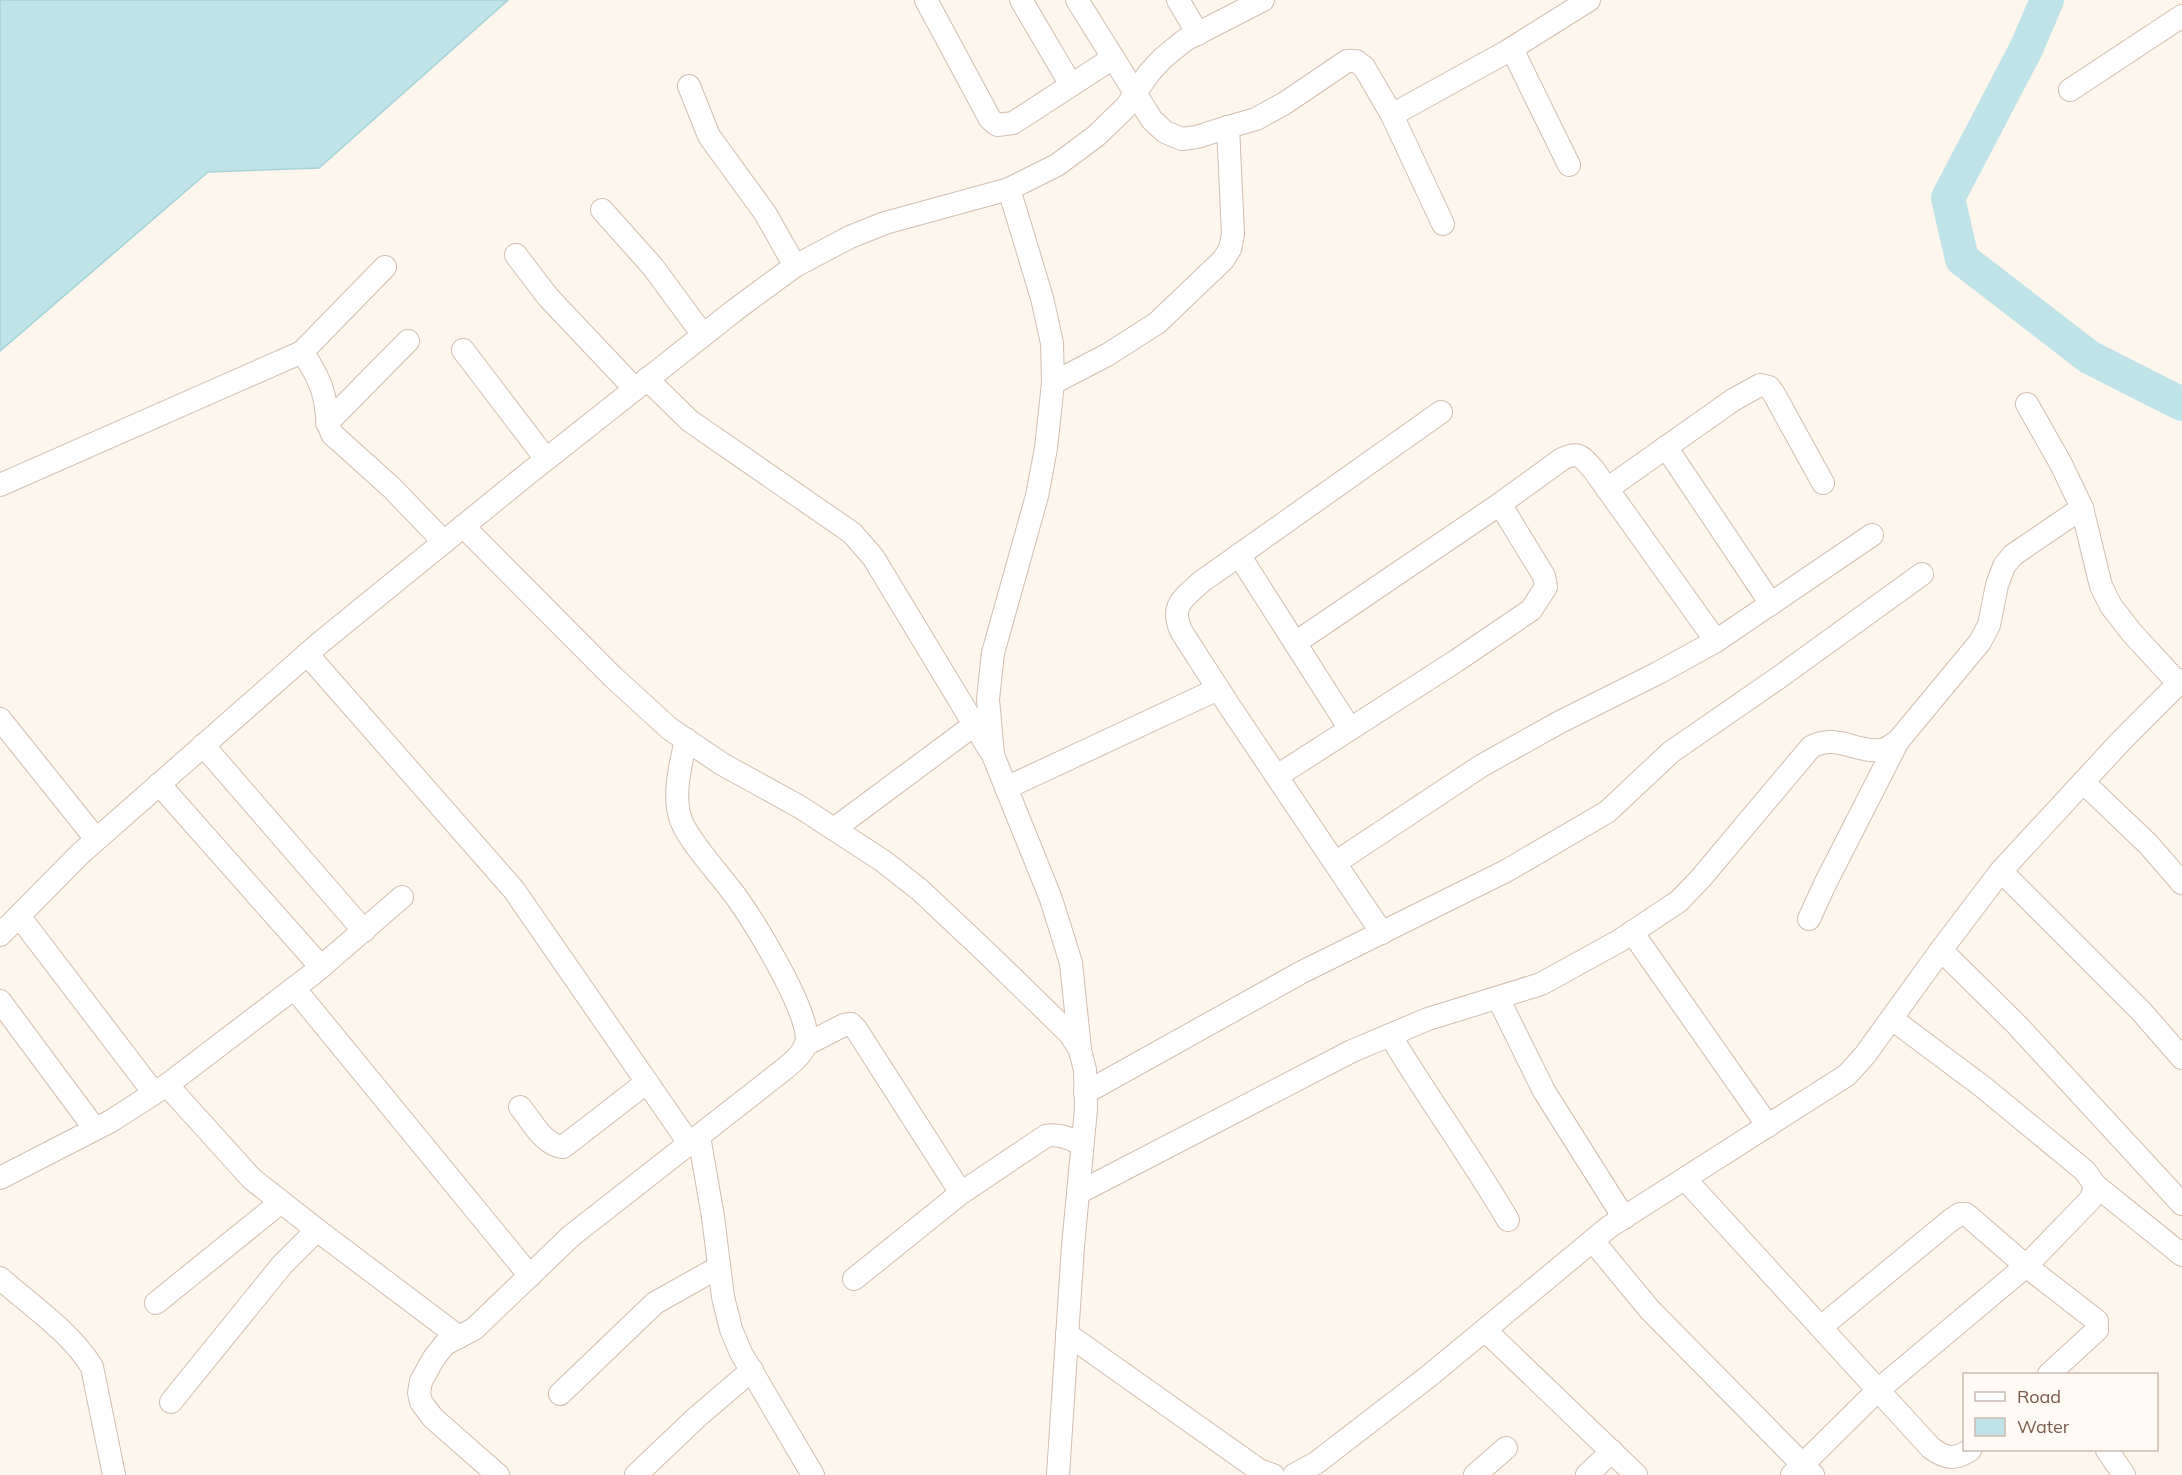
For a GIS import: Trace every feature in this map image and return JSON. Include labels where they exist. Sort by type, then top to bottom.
[{"type":"street","points":[[926,0],[990,119],[997,125],[1013,123],[1113,58]]},
{"type":"street","points":[[1021,0],[1071,86]]},
{"type":"street","points":[[1077,0],[1152,120],[1165,132],[1182,139],[1197,137],[1256,119],[1285,103],[1347,61],[1356,61],[1364,67],[1392,115],[1443,224]]},
{"type":"street","points":[[1178,0],[1198,34]]},
{"type":"street","points":[[0,935],[96,839],[307,654],[546,459],[703,335],[795,266],[850,237],[885,223],[1009,189],[1057,165],[1096,136],[1126,107],[1149,73],[1185,40],[1263,0]]},
{"type":"street","points":[[1392,115],[1512,49],[1589,0]]},
{"type":"street","points":[[2070,90],[2182,16]]},
{"type":"street","points":[[1512,49],[1569,165]]},
{"type":"street","points":[[688,86],[709,136],[765,213],[795,266]]},
{"type":"street","points":[[1053,383],[1107,355],[1157,323],[1223,260],[1230,249],[1233,234],[1228,127]]},
{"type":"street","points":[[993,755],[988,699],[993,653],[1037,496],[1046,448],[1053,383],[1052,342],[1042,298],[1009,189]]},
{"type":"street","points":[[602,210],[653,267],[703,335]]},
{"type":"street","points":[[516,255],[548,297],[641,384],[690,421],[852,532],[873,556],[993,755],[1051,899],[1071,963],[1080,1050],[1085,1070],[1082,1144],[1058,1475]]},
{"type":"street","points":[[0,485],[302,352],[385,267]]},
{"type":"street","points":[[327,423],[408,341]]},
{"type":"street","points":[[463,350],[546,459]]},
{"type":"street","points":[[302,352],[318,378],[324,396],[327,423],[340,443],[392,488],[444,542]]},
{"type":"street","points":[[1607,489],[1733,400],[1760,385],[1769,387],[1774,394],[1823,483]]},
{"type":"street","points":[[1294,1475],[1316,1463],[1429,1376],[1593,1240],[1847,1075],[1865,1055],[2001,872],[2180,681],[2132,633],[2112,606],[2101,586],[2082,508],[2061,464],[2027,404]]},
{"type":"street","points":[[1382,933],[1181,631],[1176,619],[1176,609],[1182,599],[1201,582],[1441,412]]},
{"type":"street","points":[[1666,447],[1771,604]]},
{"type":"street","points":[[1295,643],[1500,504],[1562,459],[1573,454],[1581,456],[1607,489],[1716,641]]},
{"type":"street","points":[[1276,776],[1531,610],[1546,587],[1544,576],[1500,504]]},
{"type":"street","points":[[1809,919],[1898,741],[1980,642],[1989,625],[1997,585],[2004,566],[2013,555],[2082,508]]},
{"type":"street","points":[[463,526],[613,676],[670,729],[722,764],[800,807],[884,861],[920,890],[1070,1034],[1080,1050]]},
{"type":"street","points":[[1335,863],[1481,766],[1716,641],[1872,535]]},
{"type":"street","points":[[1239,555],[1350,729]]},
{"type":"street","points":[[1085,1094],[1302,972],[1506,871],[1607,813],[1671,752],[1922,574]]},
{"type":"street","points":[[307,654],[514,890],[646,1082],[694,1139],[713,1216],[723,1298],[731,1329],[813,1475]]},
{"type":"street","points":[[1006,788],[1218,689]]},
{"type":"street","points":[[0,719],[96,839]]},
{"type":"street","points":[[834,829],[975,725]]},
{"type":"street","points":[[498,1475],[433,1418],[421,1402],[419,1394],[421,1381],[445,1344],[474,1329],[571,1236],[778,1074],[797,1058],[805,1045],[807,1033],[803,1016],[780,969],[738,899],[681,821],[678,805],[679,778],[686,739]]},
{"type":"street","points":[[1078,1193],[1352,1052],[1428,1019],[1541,984],[1632,932],[1679,901],[1811,747],[1822,741],[1884,750],[1898,741]]},
{"type":"street","points":[[203,745],[364,931]]},
{"type":"street","points":[[2084,782],[2148,844],[2182,883]]},
{"type":"street","points":[[159,784],[321,967]]},
{"type":"street","points":[[2001,872],[2141,1011],[2182,1058]]},
{"type":"street","points":[[0,1178],[95,1129],[161,1089],[321,967],[402,897]]},
{"type":"street","points":[[19,916],[161,1089],[252,1179],[459,1337]]},
{"type":"street","points":[[1632,932],[1768,1125]]},
{"type":"street","points":[[1941,950],[2017,1025],[2182,1204]]},
{"type":"street","points":[[294,988],[530,1276]]},
{"type":"street","points":[[1498,998],[1544,1091],[1624,1218]]},
{"type":"street","points":[[0,1001],[95,1129]]},
{"type":"street","points":[[1892,1019],[1983,1087],[2076,1163],[2095,1185],[2182,1255]]},
{"type":"street","points":[[805,1045],[844,1025],[850,1024],[856,1029],[962,1193]]},
{"type":"street","points":[[1390,1035],[1508,1220]]},
{"type":"street","points":[[520,1107],[545,1139],[555,1146],[563,1147],[646,1082]]},
{"type":"street","points":[[854,1279],[962,1193],[1046,1136],[1053,1134],[1062,1136],[1082,1144]]},
{"type":"street","points":[[1685,1179],[1917,1433],[1941,1456],[1950,1458],[1961,1456],[1967,1451]]},
{"type":"street","points":[[1593,1240],[1650,1310],[1803,1471],[1878,1390],[2026,1266],[2091,1199],[2095,1185]]},
{"type":"street","points":[[156,1303],[209,1263],[281,1202]]},
{"type":"street","points":[[1821,1327],[1960,1214],[1966,1214],[2026,1266],[2097,1321],[2097,1330],[2050,1373]]},
{"type":"street","points":[[171,1402],[282,1265],[317,1230]]},
{"type":"street","points":[[560,1394],[655,1303],[719,1267]]},
{"type":"street","points":[[3,1287],[63,1332],[84,1353],[92,1367],[114,1475]]},
{"type":"street","points":[[1485,1330],[1636,1475]]},
{"type":"street","points":[[1067,1334],[1264,1473]]},
{"type":"street","points":[[636,1475],[697,1417],[752,1370]]},
{"type":"street","points":[[1475,1475],[1506,1448]]},
{"type":"street","points":[[2108,1451],[2124,1475]]},
{"type":"street","points":[[1587,1475],[1612,1452]]},
{"type":"water","points":[[0,0],[508,0],[319,168],[208,172],[0,351]]},
{"type":"waterway","points":[[2047,0],[2026,49],[1948,198],[1962,259],[2089,357],[2182,404]]}]
